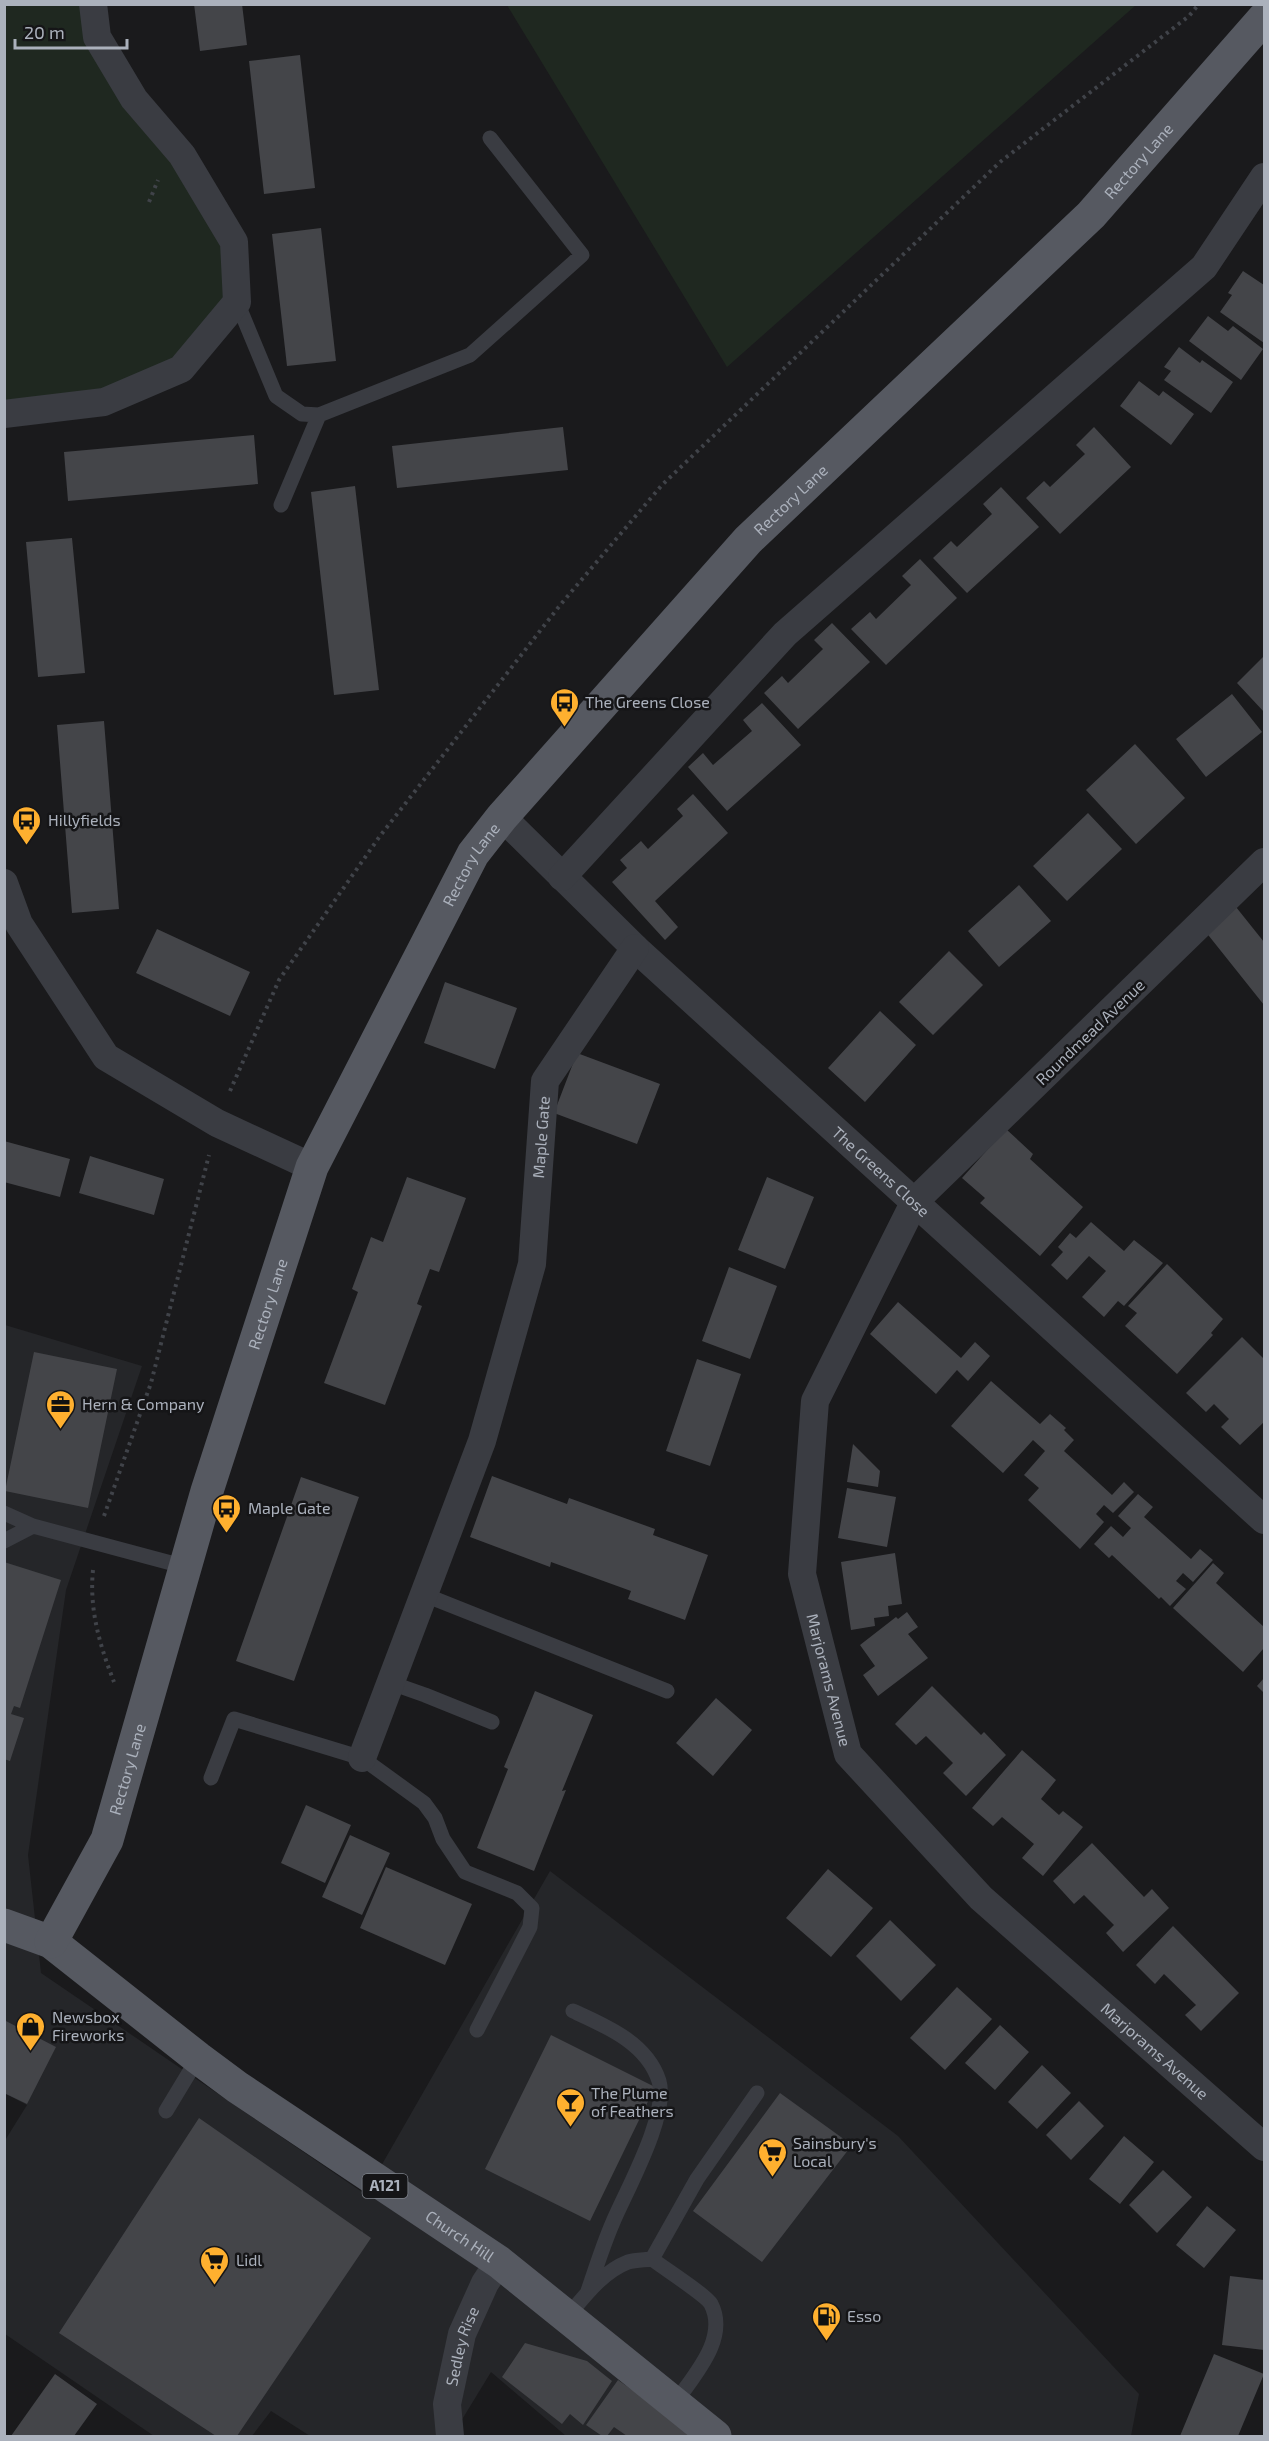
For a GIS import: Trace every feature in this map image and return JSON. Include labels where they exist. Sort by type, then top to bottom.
[{"type":"main road","name":"Rectory Lane","points":[[51,1942],[108,1840],[207,1491],[312,1167],[473,854],[502,817],[748,540],[1091,215],[1264,18]]},
{"type":"main road","name":"A121","points":[[4,1924],[51,1942]]},
{"type":"main road","name":"Church Hill","points":[[51,1942],[198,2058],[499,2262],[715,2436]]},
{"type":"street","points":[[4,414],[104,402],[181,369],[237,302],[234,242],[182,155],[134,99],[98,37],[93,4]]},
{"type":"street","points":[[562,877],[785,634],[1204,267],[1264,177]]},
{"type":"street","name":"The Greens Close","points":[[502,817],[635,948],[1264,1520]]},
{"type":"street","name":"Roundmead Avenue","points":[[915,1201],[1264,862]]},
{"type":"street","points":[[4,883],[12,927],[106,1057],[217,1123],[312,1167]]},
{"type":"street","name":"Maple Gate","points":[[362,1758],[482,1441],[532,1264],[545,1081],[635,948]]},
{"type":"street","name":"Marjorams Avenue","points":[[915,1201],[815,1401],[802,1574],[848,1754],[981,1898],[1264,2147]]},
{"type":"street","name":"Sedley Rise","points":[[450,2436],[447,2404],[462,2334],[485,2283],[499,2262]]},
{"type":"lane","points":[[237,302],[276,396],[302,414],[319,415],[470,355],[582,255],[490,138]]},
{"type":"lane","points":[[280,505],[319,415]]},
{"type":"lane","points":[[4,1513],[33,1526],[186,1567]]},
{"type":"lane","points":[[4,1541],[33,1526]]},
{"type":"lane","points":[[425,1595],[667,1691]]},
{"type":"lane","points":[[391,1683],[492,1722]]},
{"type":"lane","points":[[211,1778],[234,1719],[362,1758],[424,1803],[435,1818],[443,1839],[465,1872],[517,1893],[532,1908],[533,1916],[530,1927],[477,2030]]},
{"type":"lane","points":[[573,2011],[614,2031],[632,2043],[648,2061],[658,2080],[661,2093],[658,2115],[612,2224],[588,2291]]},
{"type":"lane","points":[[166,2111],[198,2058]]},
{"type":"lane","points":[[652,2259],[697,2179],[757,2093]]},
{"type":"lane","points":[[567,2317],[588,2291],[610,2272],[628,2262],[652,2259],[710,2303],[717,2327],[711,2348],[675,2403]]},
{"type":"shaded area","points":[[4,5],[93,5],[234,242],[237,302],[181,369],[5,414]]},
{"type":"shaded area","points":[[507,5],[1136,5],[727,367]]},
{"type":"shaded area","points":[[5,1325],[142,1366],[66,1590],[28,1855],[41,1973],[365,2194],[550,1871],[898,2136],[1139,2394],[1131,2436],[566,2436],[491,2372],[452,2436],[310,2436],[271,2411],[252,2436],[154,2436],[5,2334],[4,2142],[27,2105],[4,2093]]},
{"type":"building","points":[[194,4],[242,4],[247,45],[200,51]]},
{"type":"building","points":[[300,55],[315,188],[264,194],[249,61]]},
{"type":"building","points":[[321,228],[336,361],[287,366],[272,234]]},
{"type":"building","points":[[1243,271],[1264,285],[1264,343],[1220,312],[1232,295],[1228,293]]},
{"type":"building","points":[[1208,316],[1228,331],[1233,326],[1263,349],[1241,380],[1189,341]]},
{"type":"building","points":[[1179,347],[1200,363],[1202,360],[1233,382],[1211,413],[1164,380],[1171,371],[1164,367]]},
{"type":"building","points":[[1139,381],[1159,396],[1163,391],[1194,414],[1171,445],[1120,406]]},
{"type":"building","points":[[563,427],[568,470],[397,488],[392,446]]},
{"type":"building","points":[[1094,427],[1131,467],[1060,534],[1026,498],[1044,481],[1050,487],[1085,454],[1076,445]]},
{"type":"building","points":[[254,435],[258,484],[68,501],[64,452]]},
{"type":"building","points":[[355,486],[379,690],[334,695],[311,492]]},
{"type":"building","points":[[1001,487],[1039,527],[967,593],[933,558],[951,541],[957,547],[992,514],[983,504]]},
{"type":"building","points":[[72,538],[85,673],[38,677],[26,542]]},
{"type":"building","points":[[920,559],[957,598],[886,665],[851,629],[870,612],[876,619],[911,585],[902,576]]},
{"type":"building","points":[[832,623],[870,662],[798,729],[764,693],[782,676],[788,683],[823,649],[814,640]]},
{"type":"building","points":[[1264,656],[1264,712],[1237,683]]},
{"type":"building","points":[[1232,694],[1262,732],[1206,777],[1176,739]]},
{"type":"building","points":[[762,703],[801,745],[727,811],[688,767],[703,753],[713,765],[752,731],[743,720]]},
{"type":"building","points":[[104,721],[119,909],[72,913],[57,725]]},
{"type":"building","points":[[1135,744],[1185,798],[1136,844],[1086,790]]},
{"type":"building","points":[[693,794],[728,833],[655,901],[678,927],[665,940],[612,882],[627,868],[620,860],[641,841],[648,849],[683,816],[677,809]]},
{"type":"building","points":[[1088,813],[1122,849],[1067,901],[1033,866]]},
{"type":"building","points":[[1019,885],[1051,921],[999,967],[968,931]]},
{"type":"building","points":[[1236,907],[1264,942],[1264,1005],[1205,931]]},
{"type":"building","points":[[157,929],[250,972],[230,1016],[136,973]]},
{"type":"building","points":[[949,951],[983,985],[933,1035],[899,1002]]},
{"type":"building","points":[[445,982],[517,1008],[495,1069],[424,1043]]},
{"type":"building","points":[[880,1011],[916,1045],[865,1102],[828,1068]]},
{"type":"building","points":[[577,1053],[660,1084],[637,1144],[554,1113]]},
{"type":"building","points":[[1006,1129],[1033,1154],[1030,1159],[1083,1207],[1040,1256],[980,1203],[985,1198],[962,1178]]},
{"type":"building","points":[[4,1141],[70,1159],[60,1197],[4,1182]]},
{"type":"building","points":[[90,1156],[164,1179],[154,1215],[79,1193]]},
{"type":"building","points":[[407,1177],[466,1198],[439,1272],[430,1269],[417,1304],[422,1306],[385,1405],[324,1383],[358,1292],[352,1289],[371,1237],[383,1242]]},
{"type":"building","points":[[767,1177],[814,1197],[785,1269],[738,1250]]},
{"type":"building","points":[[1091,1222],[1124,1251],[1134,1240],[1163,1263],[1124,1306],[1118,1301],[1104,1317],[1082,1297],[1106,1271],[1089,1256],[1067,1280],[1051,1265],[1063,1252],[1058,1247],[1070,1233],[1076,1238]]},
{"type":"building","points":[[1167,1264],[1223,1319],[1211,1333],[1213,1335],[1177,1374],[1125,1326],[1137,1313],[1128,1306]]},
{"type":"building","points":[[729,1267],[777,1286],[750,1359],[702,1341]]},
{"type":"building","points":[[898,1302],[961,1358],[975,1342],[990,1356],[968,1381],[957,1370],[936,1394],[870,1334]]},
{"type":"building","points":[[1242,1337],[1264,1359],[1264,1422],[1240,1445],[1221,1427],[1229,1419],[1214,1404],[1206,1412],[1186,1393]]},
{"type":"building","name":"Hern & Company","points":[[34,1352],[117,1369],[88,1508],[5,1491]]},
{"type":"building","points":[[697,1359],[741,1374],[710,1466],[666,1451]]},
{"type":"building","points":[[991,1381],[1040,1424],[1050,1414],[1066,1428],[1064,1430],[1074,1440],[1064,1451],[1112,1495],[1124,1482],[1134,1492],[1113,1513],[1104,1505],[1096,1514],[1104,1522],[1080,1549],[1028,1500],[1039,1488],[1024,1475],[1045,1451],[1033,1440],[1003,1473],[951,1426]]},
{"type":"building","points":[[853,1444],[880,1471],[878,1487],[847,1482]]},
{"type":"building","points":[[492,1476],[567,1504],[569,1498],[655,1529],[653,1535],[708,1555],[685,1620],[628,1599],[631,1591],[551,1562],[550,1567],[470,1537]]},
{"type":"building","points":[[301,1477],[359,1497],[294,1681],[236,1661]]},
{"type":"building","points":[[847,1488],[896,1497],[887,1547],[838,1538]]},
{"type":"building","points":[[1138,1494],[1153,1507],[1144,1517],[1191,1559],[1200,1549],[1213,1560],[1193,1582],[1183,1573],[1176,1581],[1186,1589],[1170,1606],[1161,1597],[1159,1599],[1112,1555],[1109,1558],[1094,1544],[1111,1526],[1123,1537],[1131,1528],[1118,1516]]},
{"type":"building","points":[[895,1553],[902,1604],[888,1606],[889,1616],[874,1618],[875,1626],[851,1630],[841,1562]]},
{"type":"building","points":[[4,1562],[61,1580],[20,1708],[14,1706],[11,1714],[24,1718],[10,1761],[4,1759]]},
{"type":"building","points":[[1213,1563],[1224,1573],[1216,1583],[1264,1627],[1264,1648],[1243,1672],[1173,1608]]},
{"type":"building","points":[[907,1612],[918,1627],[908,1634],[928,1658],[878,1696],[863,1675],[875,1666],[860,1645],[896,1617],[898,1619]]},
{"type":"building","points":[[1264,1678],[1264,1693],[1257,1686]]},
{"type":"building","points":[[932,1686],[981,1735],[984,1732],[1006,1755],[966,1796],[943,1773],[953,1763],[926,1736],[916,1745],[895,1724]]},
{"type":"building","points":[[535,1691],[593,1715],[562,1791],[566,1790],[534,1871],[477,1848],[508,1769],[504,1767]]},
{"type":"building","points":[[716,1698],[752,1730],[713,1776],[676,1743]]},
{"type":"building","points":[[1022,1750],[1056,1780],[1041,1799],[1059,1815],[1063,1811],[1083,1827],[1043,1876],[1022,1858],[1034,1844],[1002,1817],[993,1826],[972,1808]]},
{"type":"building","points":[[306,1805],[351,1825],[325,1883],[281,1863]]},
{"type":"building","points":[[350,1835],[390,1853],[362,1915],[322,1897]]},
{"type":"building","points":[[1092,1843],[1144,1897],[1152,1889],[1169,1908],[1123,1952],[1106,1933],[1114,1925],[1084,1895],[1074,1904],[1053,1881]]},
{"type":"building","points":[[386,1867],[472,1904],[445,1965],[360,1928]]},
{"type":"building","points":[[828,1869],[873,1908],[831,1957],[786,1918]]},
{"type":"building","points":[[890,1920],[936,1965],[901,2001],[856,1956]]},
{"type":"building","points":[[1173,1926],[1239,1993],[1201,2031],[1185,2015],[1196,2005],[1164,1974],[1155,1984],[1136,1965]]},
{"type":"building","points":[[957,1987],[992,2019],[945,2070],[910,2038]]},
{"type":"building","points":[[4,2020],[56,2047],[27,2104],[4,2093]]},
{"type":"building","points":[[1000,2025],[1029,2052],[995,2090],[965,2063]]},
{"type":"building","name":"The Plume of Feathers","points":[[551,2035],[655,2087],[590,2221],[485,2169]]},
{"type":"building","points":[[1042,2065],[1071,2093],[1037,2129],[1008,2102]]},
{"type":"building","name":"Sainsbury's Local","points":[[780,2093],[852,2145],[762,2262],[693,2211]]},
{"type":"building","points":[[1079,2101],[1104,2126],[1071,2160],[1046,2135]]},
{"type":"building","name":"Lidl","points":[[199,2118],[371,2238],[237,2436],[216,2436],[59,2333]]},
{"type":"building","points":[[1124,2136],[1154,2162],[1120,2204],[1089,2179]]},
{"type":"building","points":[[1163,2170],[1192,2197],[1157,2233],[1129,2205]]},
{"type":"building","points":[[1207,2206],[1236,2230],[1204,2268],[1176,2245]]},
{"type":"building","points":[[1230,2276],[1264,2280],[1264,2350],[1222,2345]]},
{"type":"building","points":[[525,2343],[587,2361],[612,2381],[583,2425],[570,2414],[562,2424],[502,2377]]},
{"type":"building","points":[[1214,2354],[1264,2374],[1238,2436],[1180,2436]]},
{"type":"building","points":[[55,2374],[97,2404],[74,2436],[11,2436]]},
{"type":"building","points":[[618,2380],[710,2436],[627,2436],[614,2427],[607,2436],[602,2436],[586,2425]]},
{"type":"place","name":"The Greens Close","points":[[564,728]]},
{"type":"place","name":"Hillyfields","points":[[27,846]]},
{"type":"place","name":"Hern & Company","points":[[61,1430]]},
{"type":"place","name":"Maple Gate","points":[[227,1534]]},
{"type":"place","name":"Newsbox Fireworks","points":[[31,2052]]},
{"type":"place","name":"The Plume of Feathers","points":[[570,2128]]},
{"type":"place","name":"Sainsbury's Local","points":[[772,2178]]},
{"type":"place","name":"Lidl","points":[[215,2286]]},
{"type":"place","name":"Esso","points":[[826,2342]]}]
